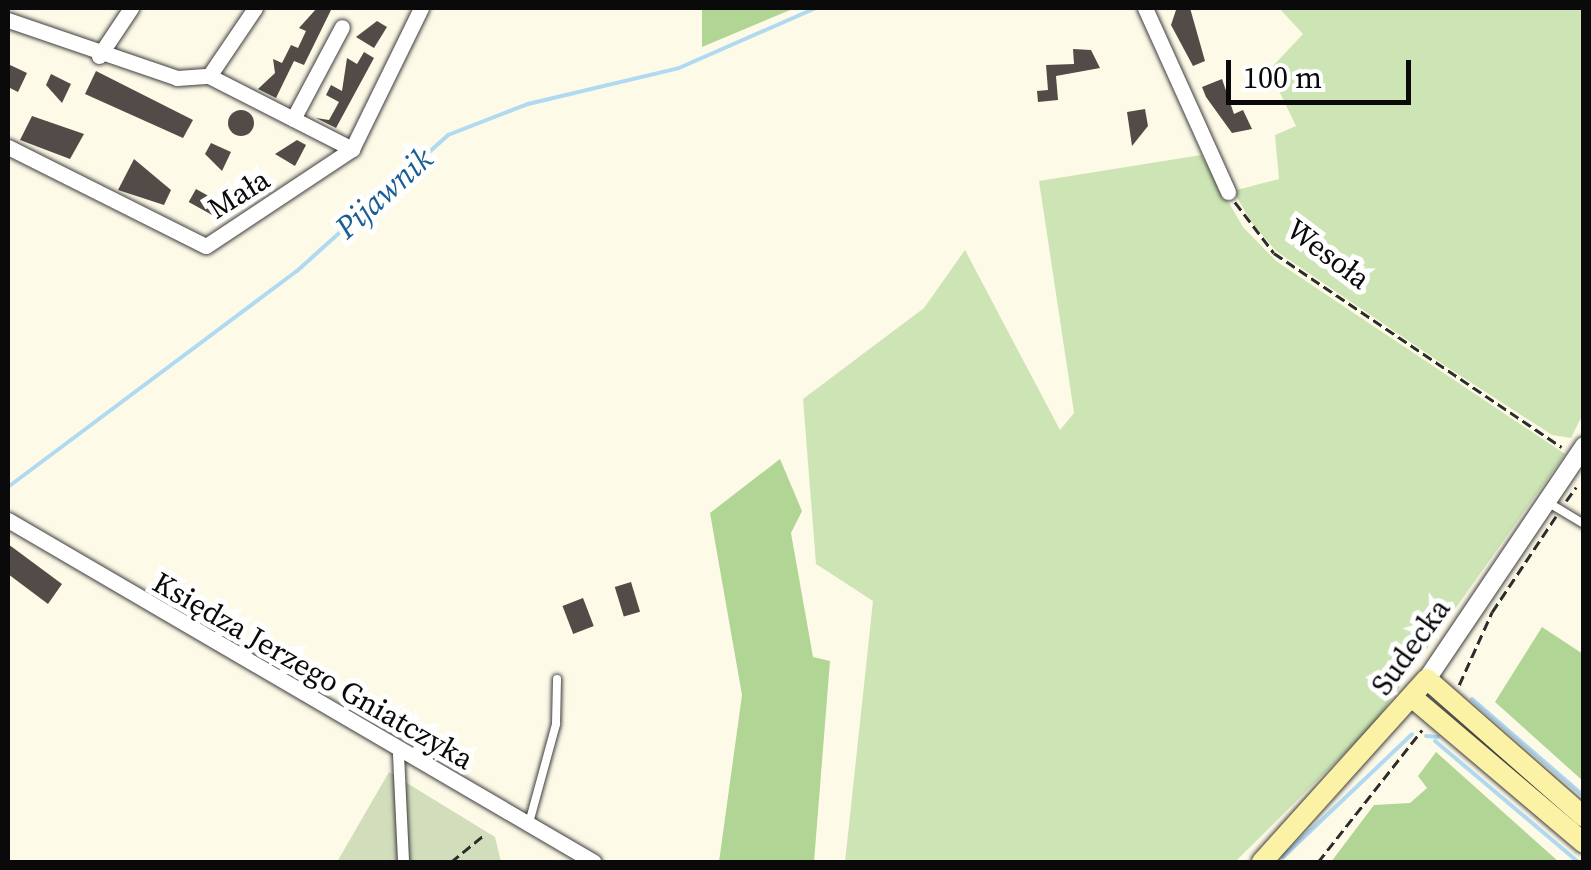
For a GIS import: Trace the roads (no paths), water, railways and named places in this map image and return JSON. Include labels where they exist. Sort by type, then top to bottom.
[{"type":"main road","name":"Sudecka","points":[[1262,862],[1427,680]]},
{"type":"main road","points":[[1427,680],[1584,817]]},
{"type":"main road","points":[[1413,698],[1584,843]]},
{"type":"street","points":[[99,56],[130,8]]},
{"type":"street","points":[[209,76],[255,8]]},
{"type":"street","points":[[8,20],[164,78],[209,76],[352,149],[421,8]]},
{"type":"street","points":[[1144,8],[1228,192]]},
{"type":"street","points":[[293,119],[342,26]]},
{"type":"street","name":"Mała","points":[[8,147],[206,246],[352,149]]},
{"type":"street","name":"Sudecka","points":[[1427,680],[1556,508],[1581,459]]},
{"type":"street","name":"Księdza Jerzego Gniatczyka","points":[[8,520],[398,754],[594,862]]},
{"type":"street","points":[[398,754],[403,862]]},
{"type":"lane","points":[[1556,508],[1584,524]]},
{"type":"lane","points":[[528,823],[556,724],[556,679]]},
{"type":"waterway","name":"Pijawnik","points":[[8,487],[297,271],[448,135],[528,104],[679,68],[816,8]]},
{"type":"waterway","points":[[1472,699],[1584,796]]},
{"type":"waterway","points":[[1283,857],[1412,734]]},
{"type":"waterway","points":[[1426,736],[1438,737]]},
{"type":"waterway","points":[[1435,741],[1578,862]]}]
